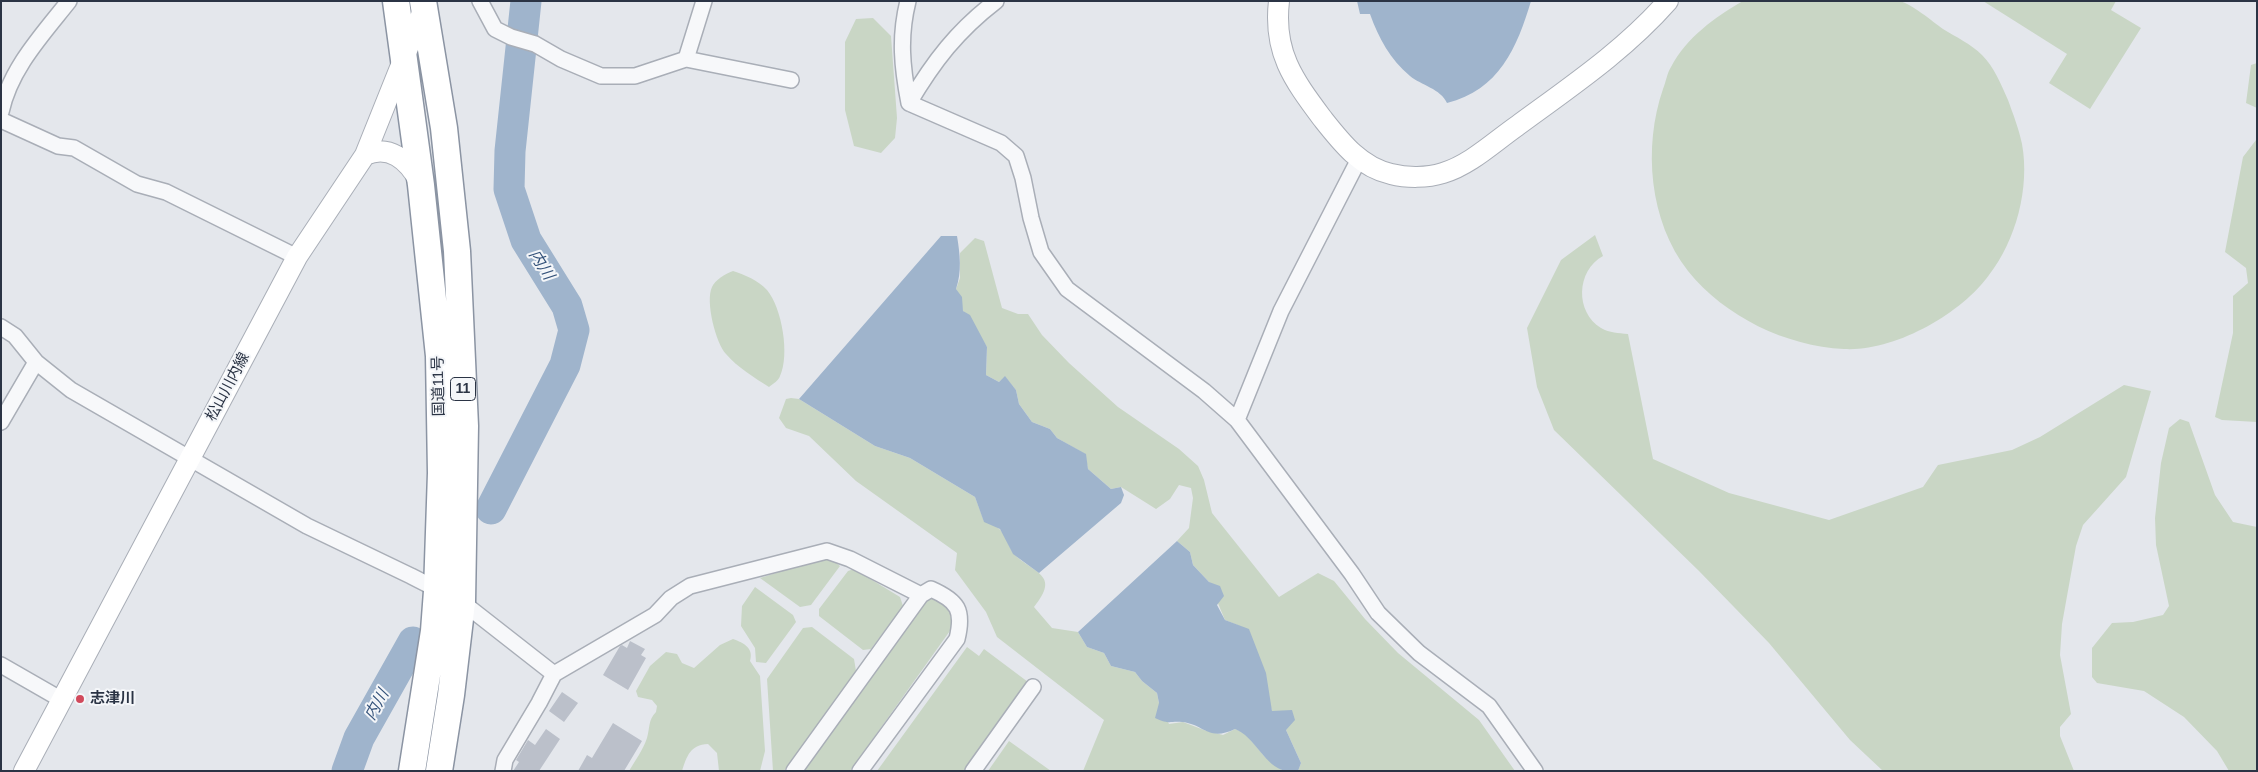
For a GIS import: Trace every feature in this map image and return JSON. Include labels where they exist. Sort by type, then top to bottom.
[{"type":"highway","name":"国道11号","points":[[396,1],[421,185],[439,356],[441,473],[437,591],[434,631],[412,771]]},
{"type":"highway","name":"国道11号","points":[[425,4],[444,128],[457,251],[465,426],[462,602],[451,695],[439,771]]},
{"type":"main road","points":[[1279,1],[1277,24],[1280,46],[1295,80],[1331,130],[1346,148],[1374,169],[1407,176],[1426,176],[1444,173],[1461,164],[1622,48],[1668,1]]},
{"type":"main road","name":"松山川内線","points":[[24,771],[297,257],[364,155],[404,61],[425,4]]},
{"type":"main road","points":[[364,155],[373,151],[383,150],[395,154],[404,160],[414,172],[421,185]]},
{"type":"street","points":[[1,112],[4,99],[24,59],[68,1]]},
{"type":"street","points":[[480,1],[495,29],[535,44],[561,59],[601,76],[635,76],[686,59],[790,80]]},
{"type":"street","points":[[686,59],[704,1]]},
{"type":"street","points":[[908,1],[903,21],[902,63],[909,103]]},
{"type":"street","points":[[909,103],[933,64],[972,20],[996,1]]},
{"type":"street","points":[[909,103],[1001,143],[1016,156],[1041,252],[1067,288],[1204,391],[1237,420],[1352,574],[1378,613],[1419,653],[1489,706],[1534,771]]},
{"type":"street","points":[[1,120],[58,146],[74,148],[137,184],[166,192],[297,257]]},
{"type":"street","points":[[1237,420],[1281,311],[1359,159]]},
{"type":"street","points":[[1,327],[15,336],[36,362],[71,390],[308,526],[462,602],[554,674]]},
{"type":"street","points":[[1,422],[36,362]]},
{"type":"street","points":[[502,771],[505,760],[540,702],[554,674],[655,615],[671,598],[690,586],[827,550],[850,559],[921,595]]},
{"type":"street","points":[[794,771],[921,595],[932,588],[949,596],[958,608],[961,623],[957,639],[860,771]]},
{"type":"street","points":[[1,665],[62,700]]},
{"type":"street","points":[[973,771],[1033,687]]},
{"type":"green space","points":[[1743,1],[1904,2],[1973,47],[1994,70],[2008,100],[2021,138],[2024,178],[2019,213],[2007,246],[1977,290],[1962,303],[1925,328],[1884,344],[1863,348],[1822,347],[1800,342],[1758,326],[1720,302],[1688,271],[1675,251],[1665,230],[1653,183],[1653,135],[1657,111],[1668,72],[1677,56],[1702,29]]},
{"type":"green space","points":[[1983,1],[2116,1],[2111,10],[2141,28],[2090,109],[2049,83],[2067,54]]},
{"type":"green space","points":[[873,18],[891,36],[897,118],[895,138],[881,153],[854,146],[845,110],[845,42],[856,19]]},
{"type":"green space","points":[[2257,63],[2257,108],[2246,103],[2251,65]]},
{"type":"green space","points":[[2256,140],[2257,422],[2222,420],[2215,417],[2233,333],[2233,296],[2248,283],[2246,268],[2225,252],[2243,157]]},
{"type":"green space","points":[[1595,235],[1603,256],[1588,271],[1582,292],[1583,302],[1593,321],[1601,328],[1611,332],[1628,334],[1653,459],[1729,493],[1829,520],[1923,487],[1938,465],[2012,450],[2040,437],[2124,385],[2151,391],[2126,477],[2083,525],[2076,546],[2062,624],[2060,655],[2071,714],[2060,727],[2060,736],[2074,771],[1883,771],[1850,740],[1769,643],[1699,571],[1554,430],[1537,387],[1527,328],[1561,260]]},
{"type":"green space","points":[[975,238],[984,241],[1002,308],[1018,314],[1028,314],[1042,335],[1069,363],[1118,407],[1179,449],[1198,466],[1204,480],[1212,513],[1279,597],[1318,573],[1334,581],[1365,619],[1398,653],[1479,720],[1515,771],[1298,771],[1301,763],[1286,730],[1272,711],[1249,630],[1225,620],[1209,582],[1193,565],[1190,552],[1177,541],[1189,528],[1193,498],[1191,488],[1179,485],[1170,499],[1156,509],[1121,487],[1111,489],[1088,469],[1085,454],[1057,438],[1050,429],[1032,422],[1019,404],[1016,390],[1005,377],[999,382],[986,375],[987,347],[963,311],[956,289],[960,278],[960,253]]},
{"type":"green space","points":[[733,271],[747,276],[763,286],[777,308],[783,332],[783,367],[776,382],[769,387],[730,359],[722,349],[715,332],[710,293],[715,282]]},
{"type":"green space","points":[[786,399],[799,399],[875,446],[910,458],[975,497],[984,521],[1001,530],[1014,554],[1042,576],[1045,581],[1042,596],[1034,607],[1052,628],[1078,632],[1087,647],[1104,653],[1111,666],[1135,672],[1142,681],[1157,693],[1159,703],[1169,724],[1183,722],[1223,735],[1235,729],[1245,733],[1265,757],[1283,771],[1083,771],[1104,720],[997,637],[986,612],[955,570],[957,553],[856,481],[809,436],[786,428],[779,418]]},
{"type":"green space","points":[[2180,419],[2189,422],[2215,495],[2233,522],[2257,527],[2257,771],[2229,771],[2217,751],[2184,717],[2144,691],[2097,683],[2092,677],[2092,648],[2112,623],[2133,622],[2163,615],[2169,606],[2156,545],[2155,518],[2161,463],[2169,428]]},
{"type":"green space","points":[[821,559],[832,559],[840,566],[811,605],[800,607],[760,578]]},
{"type":"green space","points":[[854,569],[900,597],[903,606],[871,649],[863,650],[819,616],[819,609],[848,571]]},
{"type":"green space","points":[[755,587],[793,615],[796,622],[766,663],[756,662],[755,648],[741,626],[742,606]]},
{"type":"green space","points":[[930,594],[946,602],[949,606],[952,615],[952,628],[850,771],[802,771]]},
{"type":"green space","points":[[812,627],[854,659],[856,671],[784,771],[773,771],[767,679],[803,628]]},
{"type":"green space","points":[[733,639],[744,644],[749,649],[751,653],[750,661],[760,676],[765,751],[760,771],[719,771],[717,753],[708,744],[697,747],[690,752],[682,771],[629,771],[643,747],[647,738],[650,721],[656,712],[657,706],[652,700],[638,697],[636,691],[650,666],[666,652],[677,654],[682,663],[694,668],[720,645]]},
{"type":"green space","points":[[967,647],[979,656],[984,649],[1028,682],[964,771],[877,771]]},
{"type":"green space","points":[[1009,741],[1051,771],[988,771]]},
{"type":"water","points":[[1357,1],[1531,1],[1519,35],[1503,65],[1480,88],[1465,97],[1447,103],[1440,94],[1410,76],[1397,63],[1381,40],[1370,14],[1360,14]]},
{"type":"water","points":[[941,236],[957,236],[960,263],[956,289],[962,297],[963,311],[970,315],[987,347],[986,375],[999,382],[1005,376],[1016,390],[1019,404],[1032,422],[1050,429],[1057,438],[1086,454],[1088,469],[1111,489],[1121,487],[1124,495],[1121,503],[1039,573],[1013,554],[1000,529],[984,522],[975,497],[910,458],[875,446],[799,399]]},
{"type":"water","points":[[1177,541],[1190,552],[1193,565],[1209,582],[1220,586],[1224,596],[1217,605],[1225,620],[1249,629],[1266,673],[1272,711],[1292,710],[1295,720],[1286,730],[1301,763],[1298,771],[1284,771],[1275,766],[1248,738],[1235,729],[1218,734],[1189,723],[1167,722],[1155,718],[1159,703],[1157,693],[1142,681],[1135,672],[1111,666],[1104,653],[1087,647],[1078,632]]},
{"type":"building","points":[[630,641],[645,649],[641,655],[646,658],[628,690],[603,675],[620,646],[622,645],[627,648]]},
{"type":"building","points":[[562,692],[578,703],[564,722],[549,711]]},
{"type":"building","points":[[613,723],[642,741],[624,771],[578,771],[587,755],[592,758]]},
{"type":"building","points":[[546,729],[560,739],[539,771],[513,771],[519,762],[516,760],[528,740],[535,745]]},
{"type":"waterway","name":"内川","points":[[491,509],[565,365],[574,330],[567,306],[526,240],[509,189],[510,151],[526,1]]},
{"type":"waterway","name":"内川","points":[[347,771],[359,738],[413,642]]},
{"type":"place","name":"志津川","points":[[80,699]]}]
